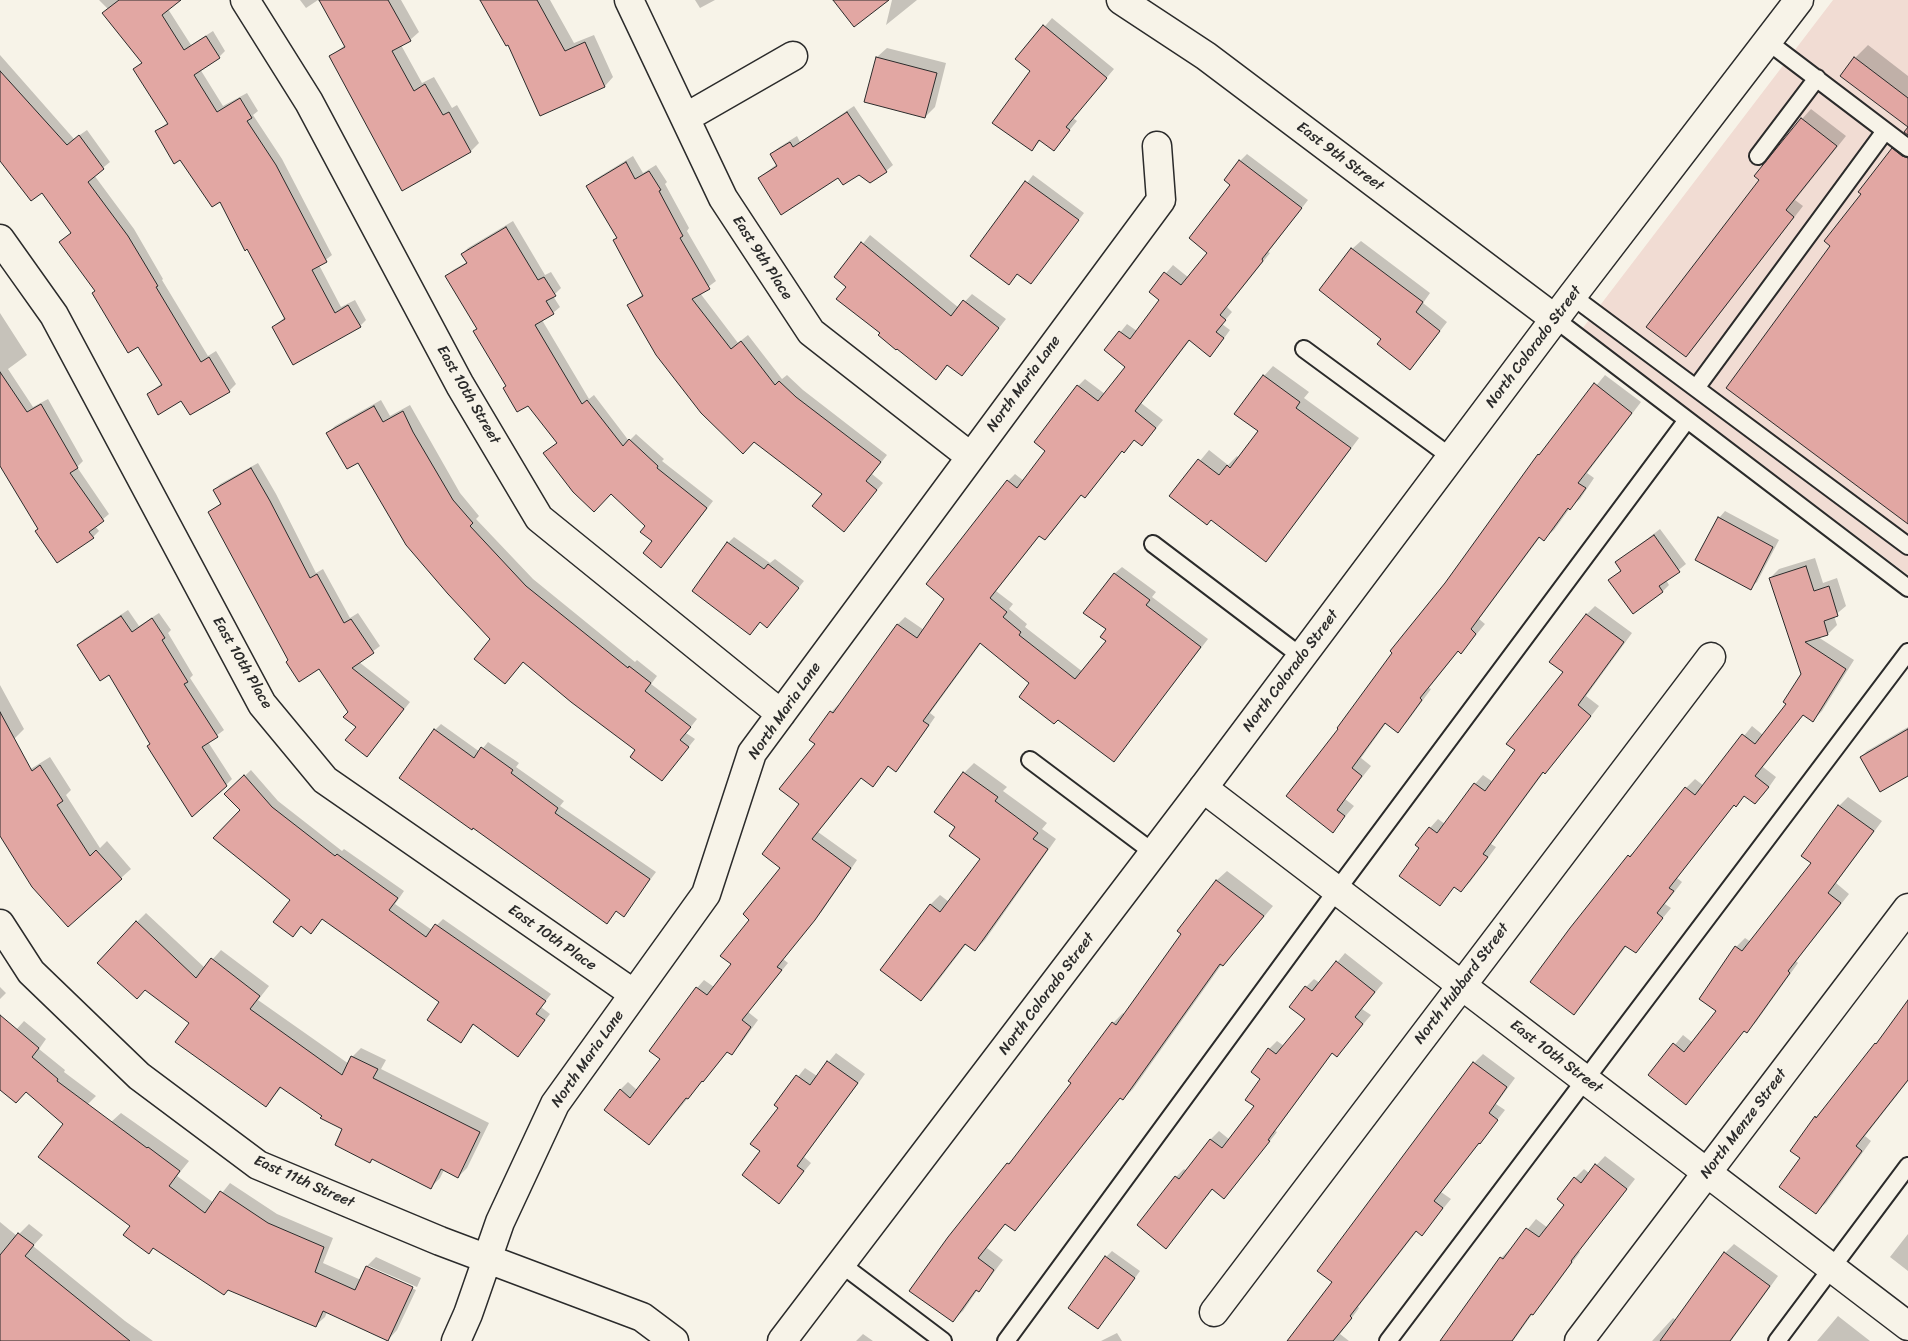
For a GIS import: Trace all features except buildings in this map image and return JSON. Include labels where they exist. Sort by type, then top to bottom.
[{"type":"street","name":"East 10th Street","points":[[245,0],[309,102],[460,385],[539,518],[781,714]]},
{"type":"street","name":"East 9th Place","points":[[628,0],[723,198],[811,332],[971,457]]},
{"type":"street","name":"East 9th Street","points":[[1121,0],[1206,56],[1555,319]]},
{"type":"street","name":"North Colorado Street","points":[[782,1341],[1154,853],[1572,296],[1799,0]]},
{"type":"street","points":[[685,118],[793,56]]},
{"type":"street","name":"North Maria Lane","points":[[456,1341],[468,1314],[500,1222],[555,1104],[706,894],[752,753],[1161,200],[1157,146]]},
{"type":"street","name":"East 10th Place","points":[[0,239],[54,315],[262,704],[324,780],[634,994]]},
{"type":"street","name":"North Hubbard Street","points":[[1214,1312],[1711,657]]},
{"type":"street","name":"East 10th Street","points":[[1203,788],[1908,1326]]},
{"type":"street","name":"North Menze Street","points":[[1579,1341],[1908,908]]},
{"type":"street","name":"East 11th Street","points":[[0,924],[31,972],[139,1076],[258,1165],[440,1241],[642,1317],[674,1341]]},
{"type":"lane","points":[[1767,41],[1908,148]]},
{"type":"lane","points":[[1758,156],[1817,78]]},
{"type":"lane","points":[[1696,388],[1885,131]]},
{"type":"lane","points":[[1572,296],[1908,546]]},
{"type":"lane","points":[[1555,319],[1908,588]]},
{"type":"lane","points":[[1304,349],[1452,457]]},
{"type":"lane","points":[[1006,1341],[1337,890],[1687,420]]},
{"type":"lane","points":[[1153,544],[1302,657]]},
{"type":"lane","points":[[1388,1341],[1908,652]]},
{"type":"lane","points":[[1030,760],[1154,853]]},
{"type":"lane","points":[[1777,1341],[1908,1166]]},
{"type":"lane","points":[[841,1264],[943,1341]]},
{"type":"shaded area","points":[[1833,0],[1908,0],[1908,575],[1582,329]]}]
